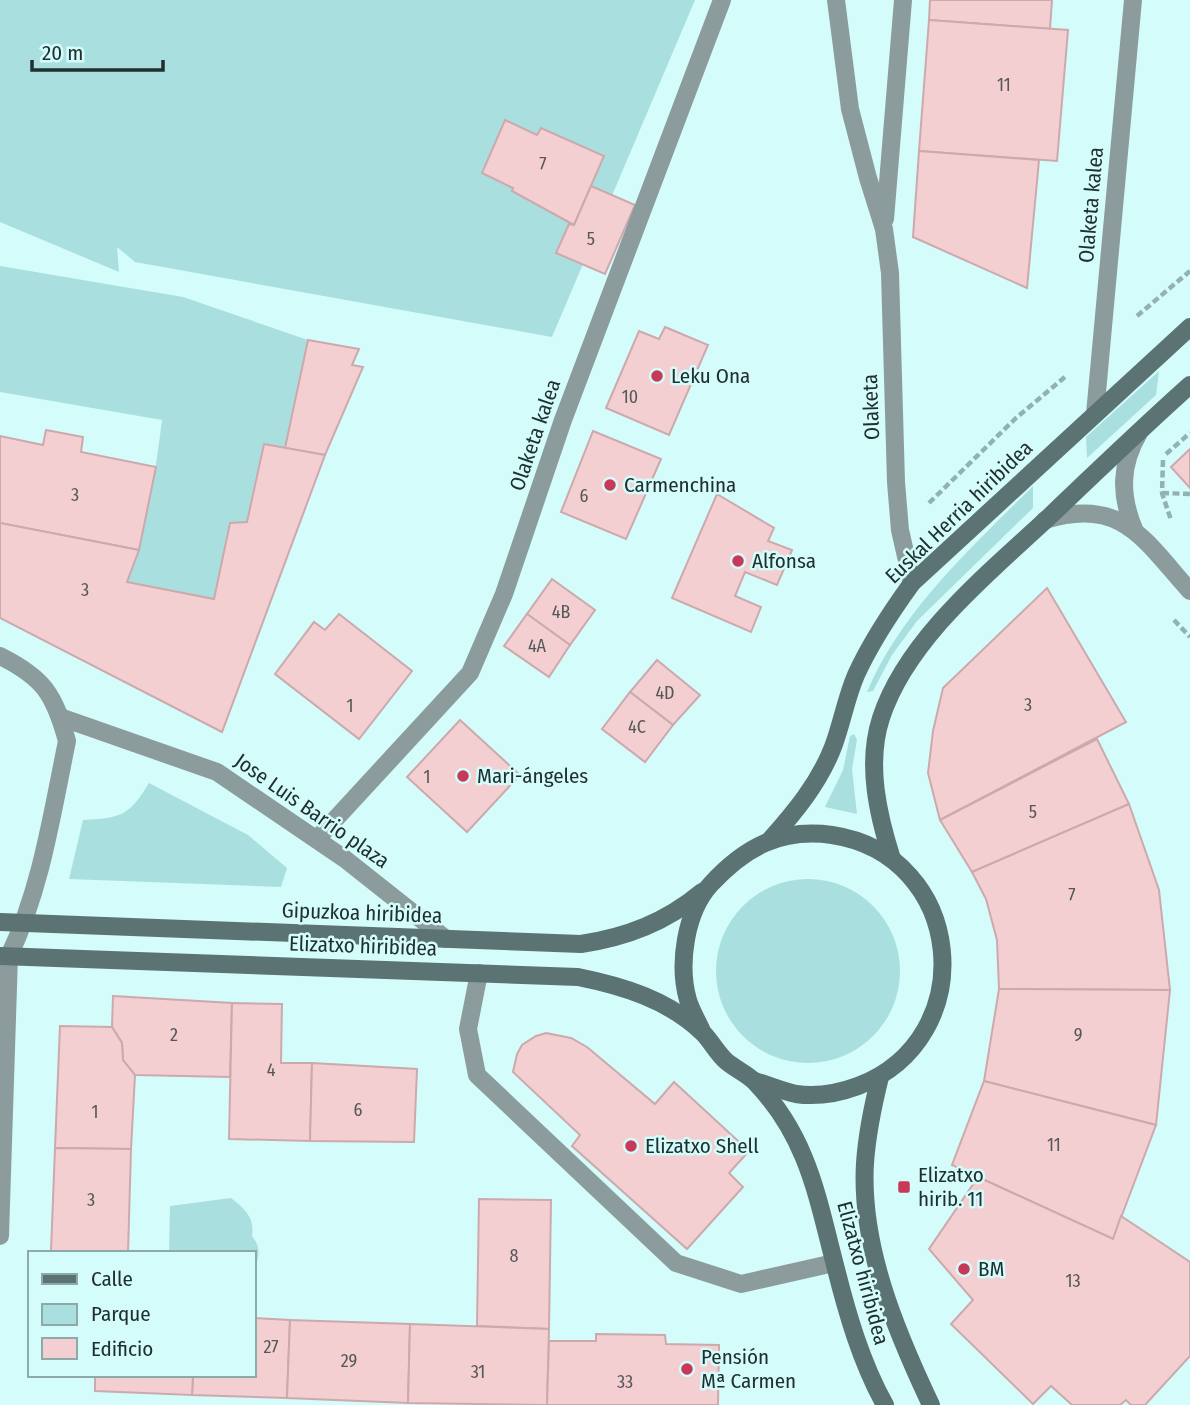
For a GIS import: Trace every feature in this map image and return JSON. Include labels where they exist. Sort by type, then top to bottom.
[{"type":"main road","name":"Euskal Herria hiribidea","points":[[770,840],[795,813],[816,781],[833,747],[856,676],[891,612],[912,583],[1190,327]]},
{"type":"main road","points":[[892,859],[881,825],[875,790],[876,754],[881,718],[899,679],[923,642],[990,569],[1190,385]]},
{"type":"main road","name":"Elizatxo hiribidea","points":[[811,832],[855,839],[892,859],[922,890],[940,929],[944,972],[935,1013],[912,1050],[880,1077],[839,1093],[797,1094],[755,1081],[726,1061],[703,1033],[688,999],[683,961],[689,923],[707,888],[734,859],[770,840],[811,832]]},
{"type":"main road","name":"Gipuzkoa hiribidea","points":[[0,922],[581,944],[613,939],[643,930],[666,918],[707,888]]},
{"type":"main road","name":"Elizatxo hiribidea","points":[[5,956],[578,977],[644,995],[703,1033]]},
{"type":"main road","name":"Elizatxo hiribidea","points":[[880,1077],[865,1162],[868,1225],[883,1287],[904,1346],[931,1405]]},
{"type":"main road","name":"Elizatxo hiribidea","points":[[755,1081],[785,1121],[813,1175],[834,1263],[859,1346],[885,1405]]},
{"type":"street","name":"Olaketa kalea","points":[[317,839],[470,673],[504,594],[563,420],[722,0]]},
{"type":"street","points":[[836,0],[850,109],[867,178],[884,229]]},
{"type":"street","points":[[884,229],[904,0]]},
{"type":"street","name":"Olaketa kalea","points":[[1095,414],[1133,0]]},
{"type":"street","name":"Olaketa","points":[[884,229],[890,273],[896,482],[900,530],[912,583]]},
{"type":"street","points":[[1134,529],[1124,496],[1123,479],[1125,461],[1141,429]]},
{"type":"street","points":[[1045,520],[1067,513],[1090,512],[1105,515],[1134,529],[1190,591]]},
{"type":"street","points":[[0,656],[30,672],[45,688],[60,717],[67,741],[49,830],[25,923],[5,956],[0,1236]]},
{"type":"street","name":"Jose Luis Barrio plaza","points":[[60,717],[217,772],[345,859],[446,939]]},
{"type":"street","points":[[479,974],[468,1029],[477,1075],[676,1263],[741,1284],[834,1263]]},
{"type":"path","points":[[900,530],[1016,418],[1067,375]]},
{"type":"path","points":[[1177,529],[1171,521],[1162,493],[1163,457],[1190,433]]},
{"type":"path","points":[[1162,493],[1190,494]]},
{"type":"green space","points":[[0,0],[695,0],[552,337],[135,262],[117,247],[119,272],[0,222]]},
{"type":"green space","points":[[0,266],[183,297],[308,340],[285,448],[264,444],[247,522],[229,524],[214,599],[127,582],[145,522],[162,420],[0,392]]},
{"type":"green space","points":[[1159,371],[1156,395],[1087,458],[1086,437]]},
{"type":"green space","points":[[1033,486],[1033,508],[917,621],[892,655],[873,691],[867,692],[899,634],[919,607],[962,557]]},
{"type":"green space","points":[[854,734],[857,740],[852,769],[857,814],[825,807],[843,770],[850,736]]},
{"type":"green space","points":[[149,783],[248,835],[287,868],[281,887],[69,879],[83,820],[107,818],[123,813],[136,802]]},
{"type":"green space","points":[[808,879],[843,886],[873,906],[893,936],[900,971],[893,1006],[873,1036],[843,1056],[808,1063],[773,1056],[743,1036],[723,1006],[716,971],[723,936],[743,906],[773,886]]},
{"type":"green space","points":[[231,1198],[245,1210],[252,1224],[252,1236],[259,1252],[256,1263],[256,1251],[169,1251],[170,1206]]},
{"type":"building","points":[[930,0],[1052,0],[1050,29],[929,20]]},
{"type":"building","points":[[929,20],[1068,30],[1057,161],[919,151]]},
{"type":"building","points":[[505,120],[537,135],[541,128],[604,156],[574,225],[512,191],[513,188],[482,173]]},
{"type":"building","points":[[919,151],[1039,160],[1027,288],[913,237]]},
{"type":"building","points":[[591,186],[635,205],[605,274],[556,253],[569,224],[574,225]]},
{"type":"building","name":"Leku Ona","points":[[665,327],[708,345],[669,435],[606,408],[639,331],[659,339]]},
{"type":"building","points":[[308,340],[359,349],[352,365],[363,367],[325,455],[285,448]]},
{"type":"building","points":[[46,430],[83,437],[81,452],[156,467],[139,550],[0,523],[0,436],[43,445]]},
{"type":"building","name":"Carmenchina","points":[[593,431],[661,459],[626,539],[561,512]]},
{"type":"building","points":[[264,444],[325,455],[222,732],[0,618],[0,523],[139,550],[127,582],[214,599],[230,523],[247,522]]},
{"type":"building","points":[[1190,449],[1190,488],[1171,467]]},
{"type":"building","name":"Alfonsa","points":[[717,494],[774,528],[768,541],[792,550],[777,585],[745,572],[735,596],[761,607],[751,632],[672,598]]},
{"type":"building","points":[[552,579],[595,610],[570,645],[527,614]]},
{"type":"building","points":[[1047,588],[1126,722],[940,820],[928,773],[933,731],[943,688]]},
{"type":"building","points":[[339,614],[412,671],[359,739],[275,674],[314,622],[325,630]]},
{"type":"building","points":[[527,614],[570,645],[549,677],[504,646]]},
{"type":"building","points":[[657,660],[700,695],[673,725],[630,692]]},
{"type":"building","points":[[630,692],[673,725],[645,762],[602,729]]},
{"type":"building","name":"Mari-ángeles","points":[[460,720],[520,775],[467,832],[407,777]]},
{"type":"building","points":[[1097,739],[1129,804],[972,872],[940,820]]},
{"type":"building","points":[[1129,804],[1159,890],[1170,990],[999,989],[997,940],[986,899],[972,872]]},
{"type":"building","points":[[999,989],[1170,990],[1156,1125],[984,1081]]},
{"type":"building","points":[[113,996],[232,1003],[230,1077],[135,1075],[123,1060],[122,1043],[112,1027]]},
{"type":"building","points":[[232,1003],[282,1004],[281,1063],[312,1063],[310,1141],[229,1139]]},
{"type":"building","points":[[60,1026],[112,1027],[122,1043],[123,1060],[135,1075],[131,1149],[55,1148]]},
{"type":"building","points":[[546,1033],[571,1038],[587,1047],[655,1104],[674,1082],[749,1151],[729,1173],[743,1187],[687,1249],[572,1146],[580,1135],[513,1072],[522,1045]]},
{"type":"building","points":[[312,1063],[417,1069],[414,1142],[310,1141]]},
{"type":"building","points":[[984,1081],[1156,1125],[1113,1239],[952,1165]]},
{"type":"building","points":[[55,1148],[131,1149],[128,1251],[51,1251]]},
{"type":"building","points":[[978,1177],[1113,1239],[1121,1216],[1190,1262],[1190,1356],[1145,1405],[1131,1405],[1126,1400],[1120,1405],[1072,1405],[1051,1386],[1033,1404],[951,1324],[973,1300],[929,1249]]},
{"type":"building","points":[[479,1199],[551,1200],[549,1329],[477,1326]]},
{"type":"building","points":[[256,1318],[290,1320],[287,1398],[192,1395],[193,1377],[256,1377]]},
{"type":"building","points":[[290,1320],[410,1324],[408,1403],[287,1398]]},
{"type":"building","points":[[410,1324],[549,1329],[547,1405],[408,1403]]},
{"type":"building","points":[[596,1334],[665,1335],[666,1344],[719,1345],[718,1405],[547,1405],[549,1341],[596,1341]]},
{"type":"building","points":[[95,1377],[193,1377],[192,1395],[95,1391]]},
{"type":"place","name":"Leku Ona","points":[[657,376]]},
{"type":"place","name":"Carmenchina","points":[[610,485]]},
{"type":"place","name":"Alfonsa","points":[[738,561]]},
{"type":"place","name":"Mari-ángeles","points":[[463,776]]},
{"type":"place","name":"Elizatxo Shell","points":[[631,1146]]},
{"type":"place","name":"Elizatxo hirib. 11","points":[[904,1187]]},
{"type":"place","name":"BM","points":[[964,1269]]},
{"type":"place","name":"Pensión Mª Carmen","points":[[687,1369]]}]
